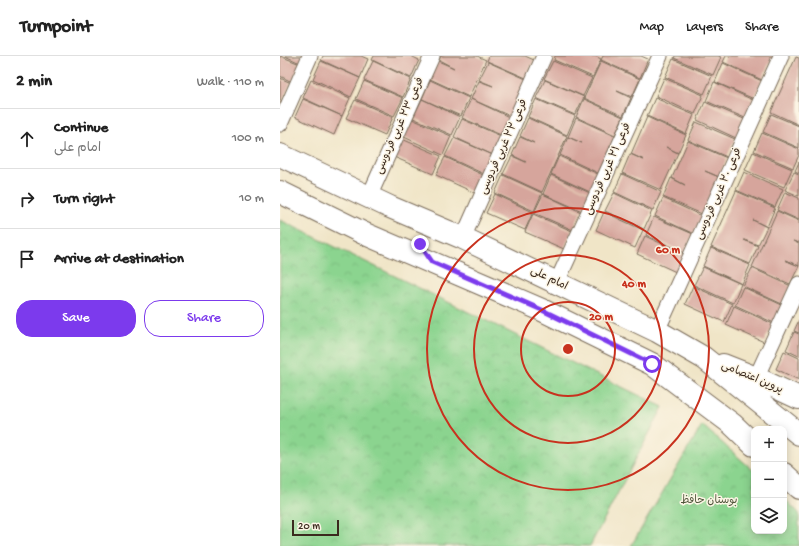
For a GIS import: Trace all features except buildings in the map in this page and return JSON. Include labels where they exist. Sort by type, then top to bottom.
[{"type":"main road","name":"امام علی","points":[[280,155],[390,207],[463,238],[657,331],[704,358],[799,434]]},
{"type":"main road","points":[[280,192],[363,233],[542,310],[652,364],[732,424],[751,442]]},
{"type":"main road","points":[[363,233],[383,233],[391,225],[390,207]]},
{"type":"main road","points":[[432,262],[420,244],[425,231],[443,230]]},
{"type":"main road","name":"پروین اعتصامی","points":[[704,358],[756,378],[799,398]]},
{"type":"main road","points":[[787,477],[799,488]]},
{"type":"street","points":[[280,124],[310,56]]},
{"type":"street","name":"فرعی ۲۳ غربی فردوسی","points":[[369,197],[432,56]]},
{"type":"street","name":"فرعی ۲۲ غربی فردوسی","points":[[463,238],[544,56]]},
{"type":"street","name":"فرعی ۲۱ غربی فردوسی","points":[[557,282],[660,56]]},
{"type":"street","name":"فرعی ۲۰ غربی فردوسی","points":[[657,331],[781,56]]},
{"type":"street","points":[[756,378],[799,284]]},
{"type":"green space","points":[[280,220],[663,407],[590,546],[280,546]]},
{"type":"green space","name":"بوستان حافظ","points":[[702,425],[751,468],[751,534],[787,534],[787,501],[799,513],[799,546],[631,546]]},
{"type":"route","points":[[420,244],[432,262],[542,310],[652,364]]}]
